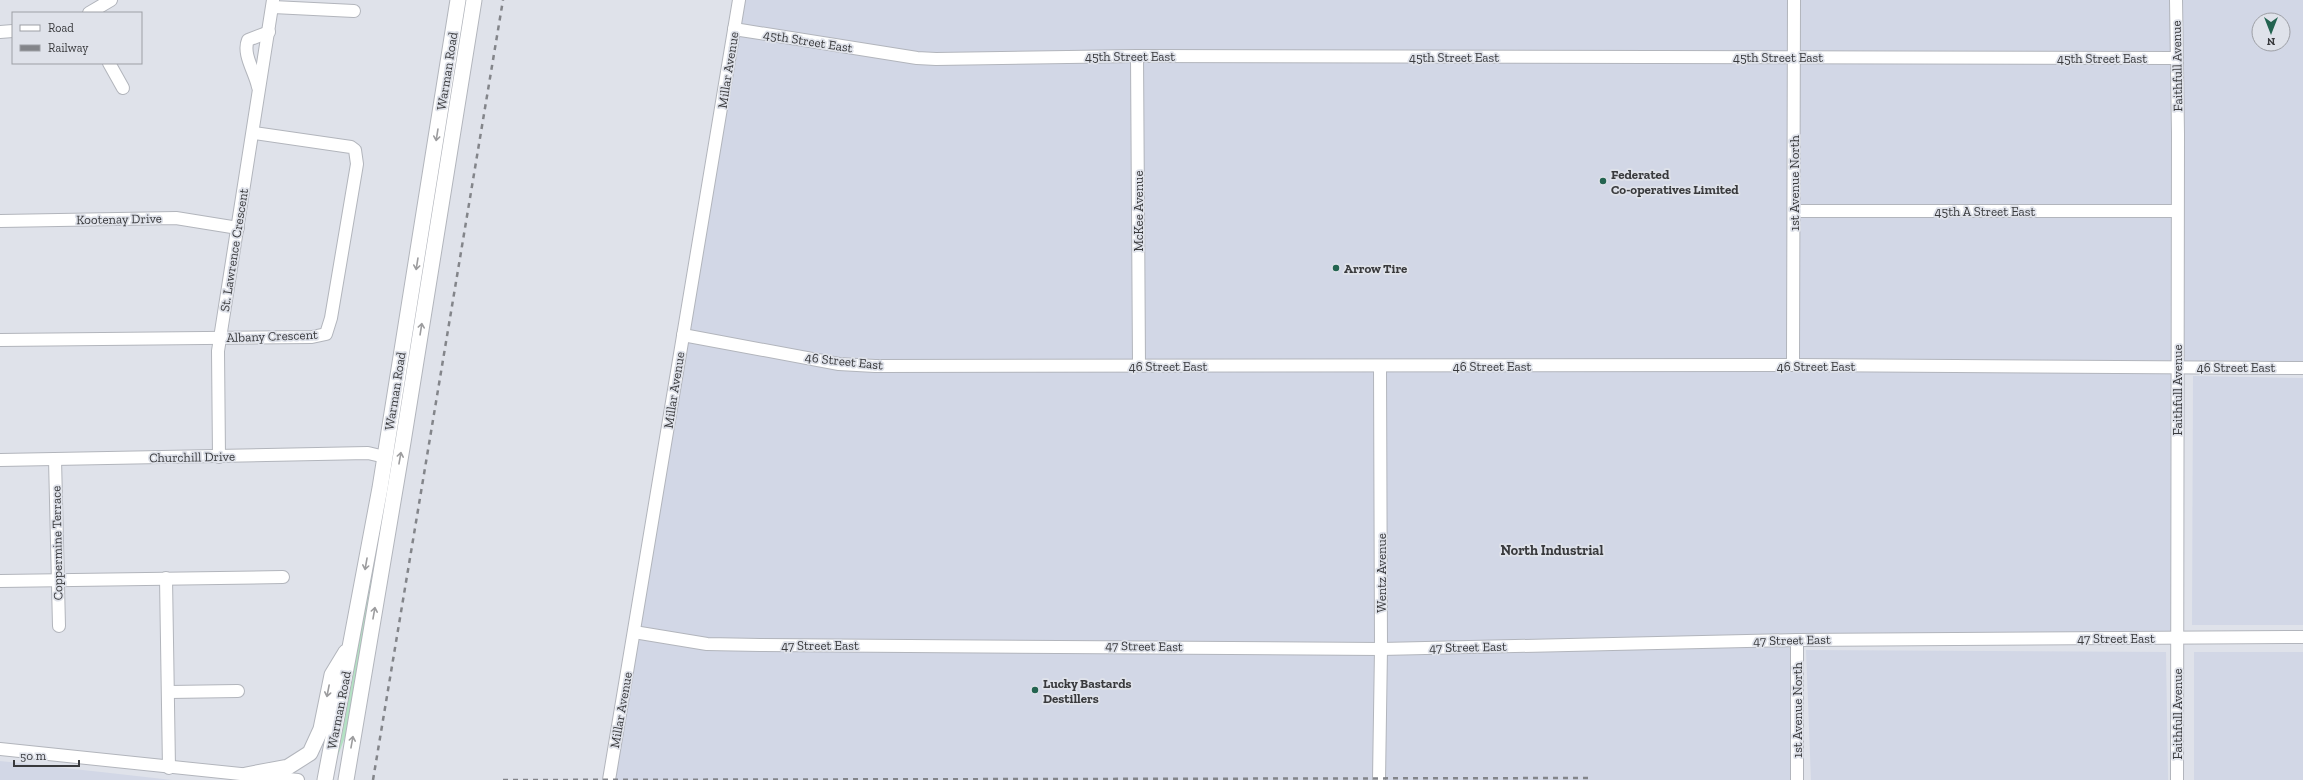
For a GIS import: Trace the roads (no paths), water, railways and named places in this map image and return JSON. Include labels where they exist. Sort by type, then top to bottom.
[{"type":"main road","name":"Warman Road","points":[[325,780],[385,457],[458,0]]},
{"type":"main road","name":"Warman Road","points":[[346,780],[474,0]]},
{"type":"main road","points":[[381,572],[379,527],[388,474],[385,457]]},
{"type":"main road","points":[[252,778],[288,767],[310,753],[321,729],[332,675],[351,644]]},
{"type":"street","points":[[91,12],[111,0]]},
{"type":"street","name":"Millar Avenue","points":[[609,780],[739,0]]},
{"type":"street","name":"1st Avenue North","points":[[1793,365],[1794,0]]},
{"type":"street","name":"Faithfull Avenue","points":[[2176,0],[2178,133],[2177,780]]},
{"type":"street","points":[[273,4],[354,11]]},
{"type":"street","name":"St. Lawrence Crescent","points":[[219,457],[218,351],[254,133],[273,4]]},
{"type":"street","name":"45th Street East","points":[[734,29],[917,58],[1137,56],[2177,58]]},
{"type":"street","points":[[0,32],[12,31]]},
{"type":"street","name":"St. Lawrence Crescent","points":[[260,92],[255,74],[246,53],[246,46],[248,40],[269,32]]},
{"type":"street","name":"McKee Avenue","points":[[1137,56],[1139,365]]},
{"type":"street","points":[[110,64],[123,88]]},
{"type":"street","name":"Albany Crescent","points":[[0,340],[312,337],[326,334],[331,318],[354,179],[356,156],[355,150],[254,133]]},
{"type":"street","name":"45th A Street East","points":[[1794,211],[2177,211]]},
{"type":"street","name":"Kootenay Drive","points":[[0,221],[176,218],[238,228]]},
{"type":"street","name":"46 Street East","points":[[683,335],[857,365],[1380,367],[1793,365],[2303,368]]},
{"type":"street","name":"Wentz Avenue","points":[[1379,780],[1381,649],[1380,367]]},
{"type":"street","name":"Churchill Drive","points":[[0,460],[368,453],[385,457]]},
{"type":"street","name":"Coppermine Terrace","points":[[55,459],[59,626]]},
{"type":"street","points":[[0,581],[283,577]]},
{"type":"street","points":[[166,578],[169,768]]},
{"type":"street","name":"47 Street East","points":[[634,632],[707,644],[737,645],[1381,649],[1797,640],[2303,637]]},
{"type":"street","name":"1st Avenue North","points":[[1797,640],[1797,780]]},
{"type":"street","points":[[169,692],[238,690]]},
{"type":"street","points":[[0,749],[252,778],[298,780]]},
{"type":"railway","points":[[373,780],[503,0]]},
{"type":"railway","points":[[503,780],[1590,778]]},
{"type":"place","name":"Federated Co-operatives Limited","points":[[1603,181]]},
{"type":"place","name":"Arrow Tire","points":[[1336,268]]},
{"type":"place","name":"Lucky Bastards Destillers","points":[[1035,690]]},
{"type":"district","name":"North Industrial","points":[[1552,550]]}]
